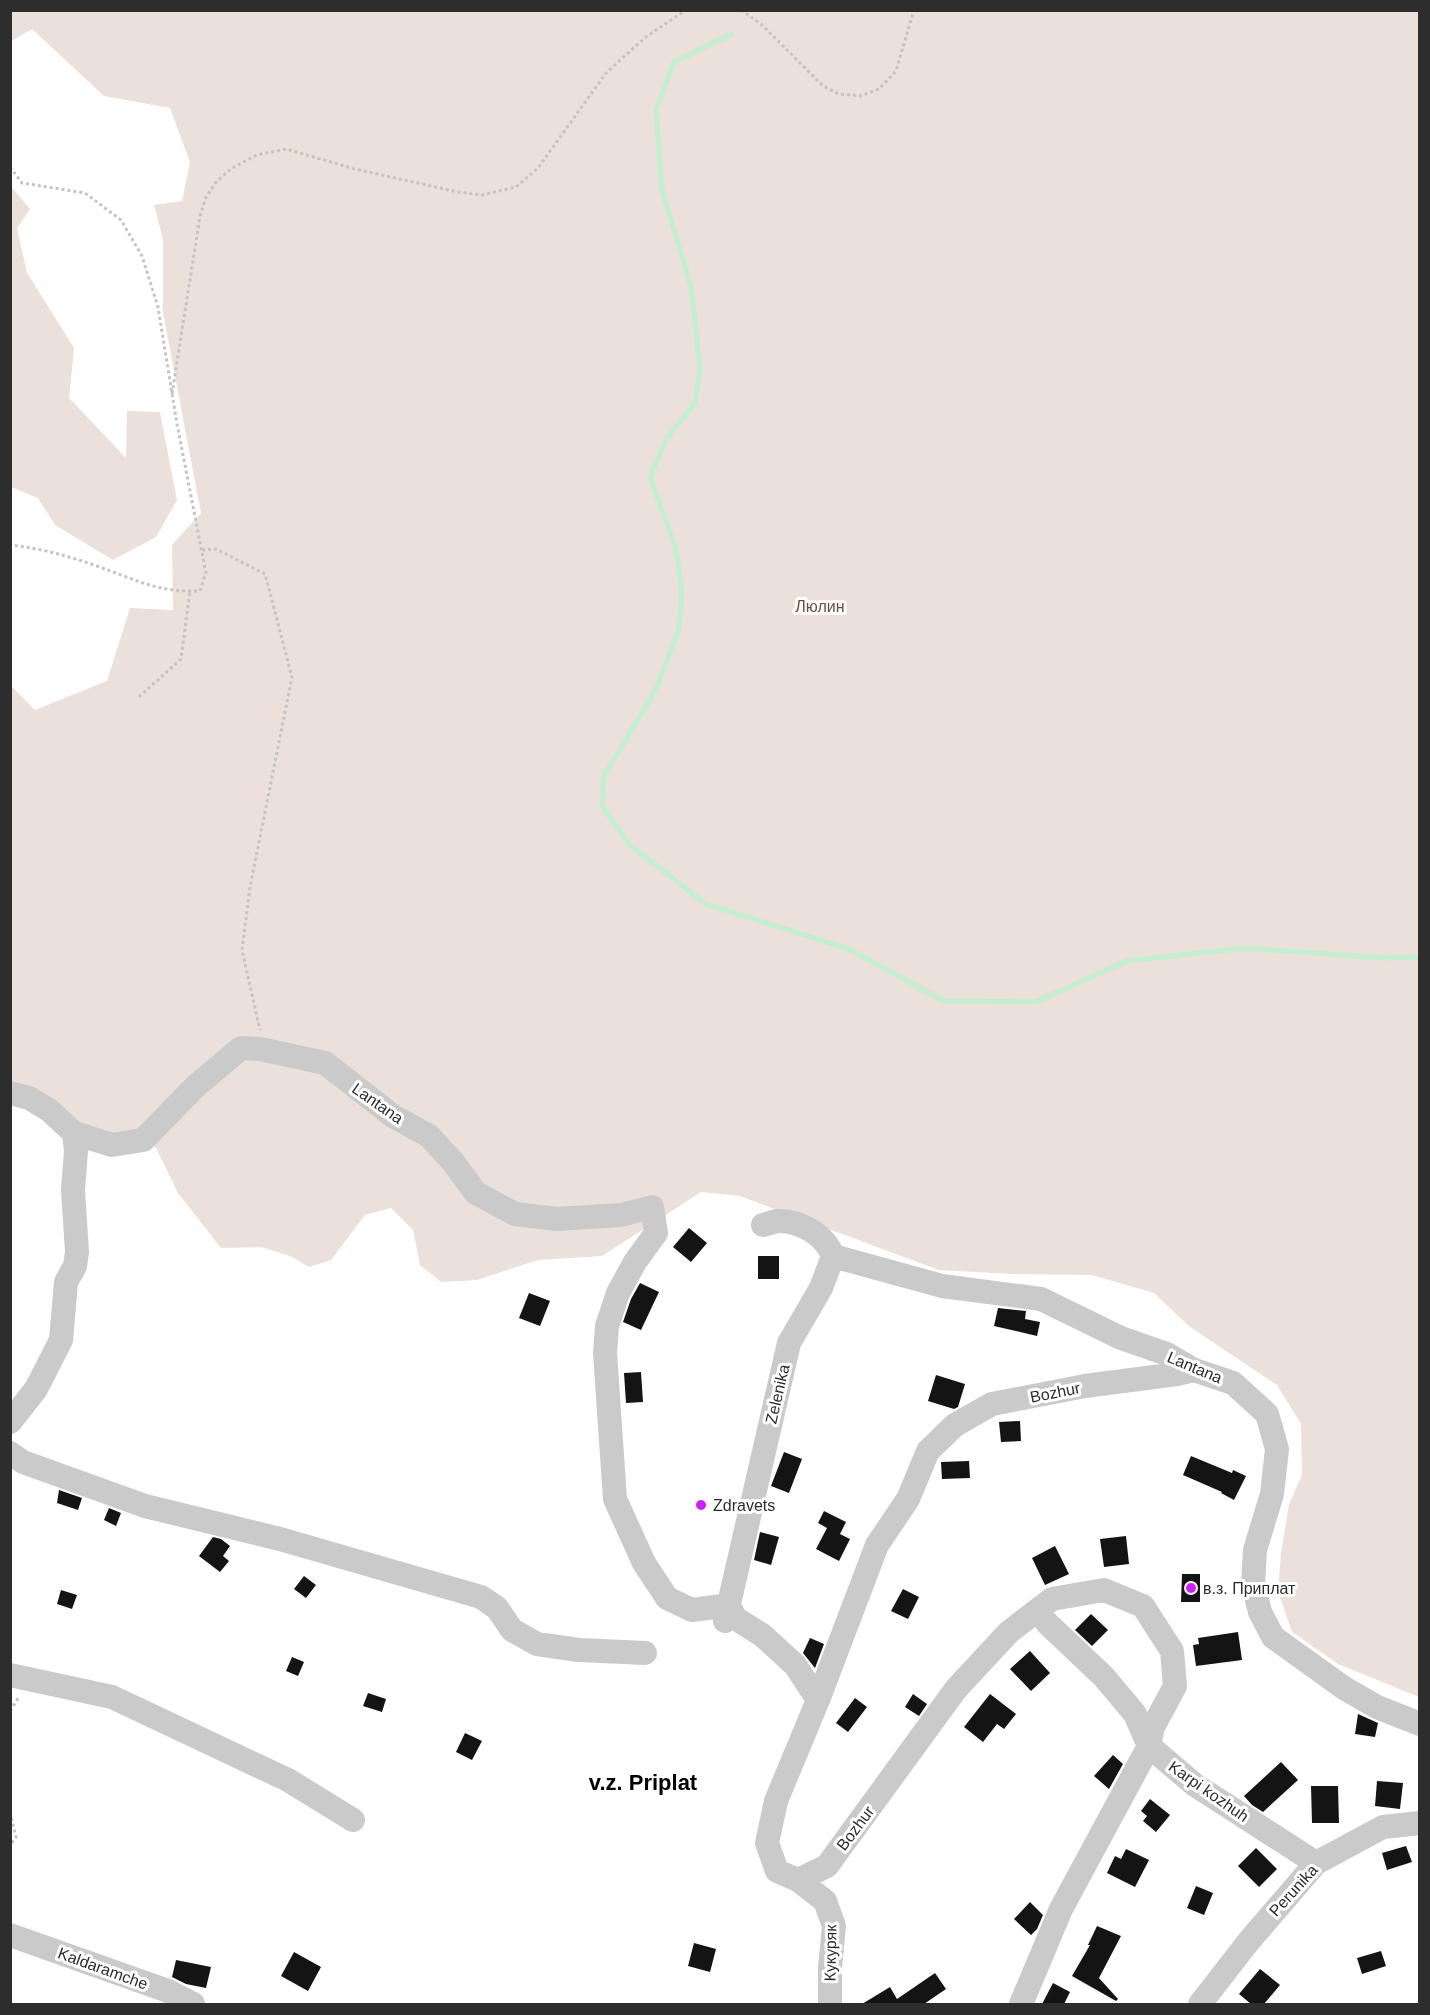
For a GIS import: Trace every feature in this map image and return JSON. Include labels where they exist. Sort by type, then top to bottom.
[{"type":"street","points":[[10,1093],[29,1098],[49,1110],[74,1133],[112,1144],[143,1140],[196,1086],[251,1044]]},
{"type":"street","name":"Lantana","points":[[251,1044],[260,1049],[325,1063],[393,1116],[429,1136],[453,1162],[476,1193],[515,1214],[557,1219],[621,1215],[652,1207],[656,1233],[635,1262],[618,1293],[607,1326],[605,1353],[615,1499],[644,1563],[667,1598],[692,1610],[727,1615]]},
{"type":"street","points":[[10,1422],[36,1389],[61,1340],[66,1282],[75,1266],[77,1252],[73,1190],[76,1151],[74,1133]]},
{"type":"street","points":[[763,1225],[778,1221],[800,1225],[829,1245],[833,1256]]},
{"type":"street","name":"Lantana","points":[[833,1256],[942,1286],[1041,1299],[1121,1338],[1167,1354],[1194,1370],[1233,1383],[1267,1414],[1277,1449],[1272,1494],[1255,1550],[1253,1584],[1260,1612],[1274,1637],[1344,1688],[1377,1707],[1419,1724]]},
{"type":"street","name":"Zelenika","points":[[727,1615],[789,1343],[821,1288],[833,1256]]},
{"type":"street","name":"Bozhur","points":[[1020,2004],[1060,1909],[1149,1746],[1153,1727],[1175,1686],[1172,1651],[1143,1606],[1104,1590],[1052,1599],[1009,1632],[956,1689],[827,1866],[798,1880],[777,1871],[766,1843],[776,1801],[818,1701],[877,1545],[908,1499],[928,1451],[955,1425],[992,1404],[1085,1386],[1194,1370]]},
{"type":"street","points":[[10,1453],[23,1462],[145,1506],[280,1539],[481,1598],[497,1608],[512,1630],[537,1644],[579,1650],[645,1653]]},
{"type":"street","points":[[727,1615],[762,1635],[795,1665],[818,1701]]},
{"type":"street","name":"Karpi kozhuh","points":[[1047,1623],[1104,1677],[1135,1714],[1149,1746],[1195,1785],[1316,1863]]},
{"type":"street","points":[[10,1675],[112,1696],[288,1780],[353,1820]]},
{"type":"street","name":"Perunika","points":[[1200,2004],[1249,1941],[1316,1863],[1383,1827],[1419,1823]]},
{"type":"street","name":"Кукуряк","points":[[798,1880],[825,1901],[834,1926],[830,1968],[830,2004]]},
{"type":"street","name":"Kaldaramche","points":[[10,1935],[168,1991],[193,2004]]},
{"type":"path","points":[[172,394],[200,216],[206,197],[217,181],[232,168],[257,154],[286,149],[355,169],[458,192],[482,195],[516,187],[538,168],[606,73],[647,36],[686,10]]},
{"type":"path","points":[[741,10],[761,24],[823,86],[839,94],[860,96],[879,89],[896,71],[914,10]]},
{"type":"path","points":[[10,167],[22,183],[85,193],[120,220],[142,256],[158,307],[206,573],[200,591],[178,592],[141,583],[96,565],[39,548],[10,545]]},
{"type":"path","points":[[202,550],[216,549],[265,574],[292,677],[250,887],[242,950],[251,1044]]},
{"type":"path","points":[[139,697],[181,659],[190,591]]},
{"type":"path","points":[[10,1812],[16,1838],[10,1845]]},
{"type":"green space","name":"Люлин","points":[[11,10],[1419,11],[1419,1697],[1338,1664],[1292,1632],[1278,1592],[1281,1553],[1289,1504],[1302,1475],[1301,1424],[1277,1385],[1189,1326],[1154,1293],[1092,1275],[939,1270],[740,1196],[701,1192],[602,1256],[538,1260],[477,1280],[441,1282],[420,1265],[413,1230],[391,1208],[365,1215],[331,1260],[309,1267],[290,1256],[261,1247],[221,1248],[178,1193],[156,1148],[143,1140],[82,1135],[11,1090],[11,688],[35,710],[107,681],[130,608],[173,610],[172,545],[201,513],[163,313],[163,240],[154,205],[182,201],[190,162],[170,108],[104,96],[32,29],[11,41]]},
{"type":"green space","points":[[10,185],[30,209],[17,228],[27,273],[74,348],[69,398],[126,458],[127,411],[160,412],[177,500],[156,537],[113,560],[55,525],[38,498],[11,487]]},
{"type":"building","points":[[689,1228],[707,1243],[691,1262],[673,1247]]},
{"type":"building","points":[[758,1256],[779,1256],[779,1279],[758,1279]]},
{"type":"building","points":[[640,1283],[659,1292],[641,1330],[623,1322],[631,1299]]},
{"type":"building","points":[[529,1293],[550,1301],[540,1326],[519,1318]]},
{"type":"building","points":[[998,1308],[1026,1311],[1025,1319],[1040,1322],[1037,1336],[994,1326]]},
{"type":"building","points":[[641,1372],[643,1402],[626,1403],[624,1373]]},
{"type":"building","points":[[936,1375],[965,1384],[958,1407],[954,1409],[928,1401]]},
{"type":"building","points":[[1020,1421],[1021,1441],[1001,1442],[999,1422]]},
{"type":"building","points":[[784,1452],[802,1459],[789,1493],[771,1486]]},
{"type":"building","points":[[1191,1456],[1232,1473],[1233,1470],[1246,1476],[1234,1500],[1222,1492],[1183,1475]]},
{"type":"building","points":[[969,1461],[970,1478],[942,1479],[941,1462]]},
{"type":"building","points":[[59,1490],[82,1498],[78,1510],[57,1503]]},
{"type":"building","points":[[109,1508],[121,1513],[116,1526],[104,1520]]},
{"type":"building","points":[[824,1511],[846,1522],[840,1534],[850,1539],[839,1561],[816,1549],[827,1528],[818,1523]]},
{"type":"building","points":[[760,1532],[779,1537],[771,1565],[754,1560]]},
{"type":"building","points":[[1126,1536],[1129,1564],[1104,1567],[1100,1539]]},
{"type":"building","points":[[213,1537],[221,1539],[230,1546],[223,1556],[229,1561],[220,1572],[199,1556]]},
{"type":"building","points":[[1055,1546],[1069,1574],[1045,1585],[1032,1558]]},
{"type":"building","name":"в.з. Приплат","points":[[1182,1574],[1200,1574],[1200,1602],[1181,1602]]},
{"type":"building","points":[[304,1576],[316,1585],[306,1598],[294,1589]]},
{"type":"building","points":[[903,1589],[919,1597],[908,1619],[891,1611]]},
{"type":"building","points":[[61,1590],[77,1595],[72,1609],[57,1604]]},
{"type":"building","points":[[1091,1614],[1108,1630],[1092,1646],[1075,1630]]},
{"type":"building","points":[[1238,1632],[1242,1660],[1196,1666],[1193,1645],[1199,1644],[1198,1638]]},
{"type":"building","points":[[810,1638],[824,1644],[815,1668],[803,1653]]},
{"type":"building","points":[[1030,1651],[1050,1673],[1031,1691],[1010,1669]]},
{"type":"building","points":[[292,1657],[304,1662],[298,1676],[286,1671]]},
{"type":"building","points":[[368,1693],[386,1699],[382,1712],[363,1706]]},
{"type":"building","points":[[913,1694],[927,1704],[919,1716],[905,1707]]},
{"type":"building","points":[[990,1694],[1016,1714],[1004,1729],[997,1724],[983,1742],[964,1727]]},
{"type":"building","points":[[855,1698],[867,1707],[848,1732],[836,1723]]},
{"type":"building","points":[[1358,1714],[1378,1723],[1375,1737],[1355,1734]]},
{"type":"building","points":[[465,1733],[482,1741],[472,1760],[456,1752]]},
{"type":"building","points":[[1113,1755],[1123,1764],[1109,1789],[1094,1776]]},
{"type":"building","points":[[1281,1762],[1298,1780],[1263,1812],[1244,1796]]},
{"type":"building","points":[[1377,1781],[1403,1783],[1400,1809],[1375,1806]]},
{"type":"building","points":[[1311,1786],[1338,1786],[1339,1823],[1312,1823]]},
{"type":"building","points":[[1150,1799],[1170,1815],[1156,1832],[1143,1821],[1147,1816],[1141,1811]]},
{"type":"building","points":[[1406,1846],[1412,1862],[1387,1870],[1382,1853]]},
{"type":"building","points":[[1256,1848],[1277,1869],[1259,1887],[1238,1866]]},
{"type":"building","points":[[1126,1849],[1149,1860],[1135,1887],[1107,1873],[1115,1856],[1121,1859]]},
{"type":"building","points":[[1196,1886],[1213,1893],[1204,1915],[1187,1908]]},
{"type":"building","points":[[1030,1902],[1043,1915],[1037,1929],[1031,1935],[1014,1919]]},
{"type":"building","points":[[1097,1926],[1121,1936],[1099,1978],[1118,1999],[1116,2001],[1072,1976],[1090,1945],[1088,1945]]},
{"type":"building","points":[[694,1943],[716,1949],[710,1972],[688,1966]]},
{"type":"building","points":[[1381,1951],[1386,1966],[1362,1974],[1357,1958]]},
{"type":"building","points":[[294,1952],[321,1967],[308,1991],[281,1976]]},
{"type":"building","points":[[176,1960],[211,1967],[206,1988],[186,1984],[172,1977]]},
{"type":"building","points":[[1260,1969],[1280,1985],[1264,2004],[1251,2004],[1239,1994]]},
{"type":"building","points":[[935,1973],[946,1989],[924,2004],[862,2004],[890,1987],[897,1999]]},
{"type":"building","points":[[1053,1983],[1070,1992],[1064,2004],[1042,2004]]},
{"type":"waterway","points":[[732,34],[674,62],[656,110],[662,190],[691,286],[700,367],[695,403],[667,438],[650,477],[676,549],[682,592],[679,629],[655,691],[604,776],[602,806],[629,844],[706,904],[849,949],[944,1001],[1035,1002],[1127,961],[1245,948],[1384,958],[1420,957]]},
{"type":"place","name":"Zdravets","points":[[701,1505]]},
{"type":"place","name":"в.з. Приплат","points":[[1191,1588]]},
{"type":"district","name":"v.z. Priplat","points":[[643,1782]]}]
